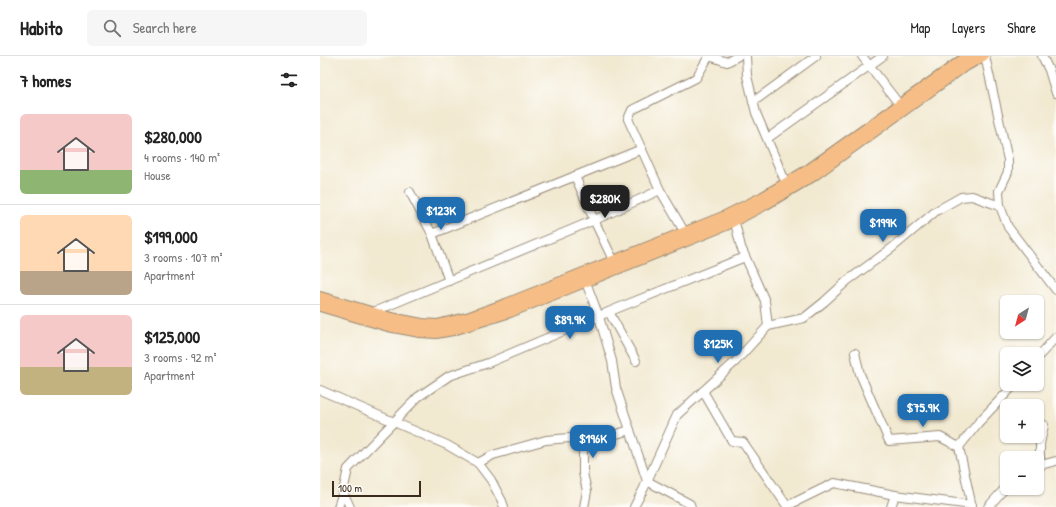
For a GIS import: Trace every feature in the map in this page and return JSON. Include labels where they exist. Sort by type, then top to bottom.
[{"type":"main road","points":[[787,187],[899,104],[968,56]]},
{"type":"main road","points":[[320,306],[422,324],[437,324],[451,322],[584,278],[733,217],[787,187],[813,176],[962,68],[984,56]]},
{"type":"main road","points":[[320,297],[370,316]]},
{"type":"street","points":[[687,236],[660,190],[628,119],[632,110],[696,78],[709,56],[727,62],[738,56]]},
{"type":"street","points":[[746,56],[747,76],[756,113],[768,138],[787,187]]},
{"type":"street","points":[[753,102],[816,56]]},
{"type":"street","points":[[862,56],[899,104]]},
{"type":"street","points":[[768,138],[883,56]]},
{"type":"street","points":[[984,56],[1008,160],[1008,172],[999,191],[1000,206],[1008,227],[1056,290]]},
{"type":"street","points":[[1042,56],[1049,70],[1056,93]]},
{"type":"street","points":[[432,234],[642,150]]},
{"type":"street","points":[[575,176],[616,265]]},
{"type":"street","points":[[370,316],[594,220],[660,190]]},
{"type":"street","points":[[410,192],[432,234],[449,281]]},
{"type":"street","points":[[634,507],[677,415],[736,361],[768,326],[804,318],[847,281],[892,248],[936,212],[961,197],[972,196],[1000,206]]},
{"type":"street","points":[[733,217],[745,258],[765,301],[768,326]]},
{"type":"street","points":[[338,507],[348,469],[418,397],[449,376],[488,363],[609,312],[745,258]]},
{"type":"street","points":[[584,278],[599,317],[612,361],[616,388],[647,481],[690,504],[692,507]]},
{"type":"street","points":[[609,312],[636,361]]},
{"type":"street","points":[[1044,350],[1056,337]]},
{"type":"street","points":[[702,391],[732,441],[743,442],[787,507],[834,483],[896,495],[972,506],[959,447],[940,437],[889,442],[860,374],[855,353]]},
{"type":"street","points":[[320,390],[447,445],[478,463],[491,480],[504,507]]},
{"type":"street","points":[[959,447],[978,423],[1008,391]]},
{"type":"street","points":[[478,463],[493,455],[546,440],[570,438],[583,441],[600,439],[630,430]]},
{"type":"street","points":[[583,441],[583,473],[587,491],[584,507]]},
{"type":"street","points":[[1044,465],[1056,461]]},
{"type":"street","points":[[343,492],[350,507]]},
{"type":"street","points":[[988,507],[1000,494]]},
{"type":"street","points":[[891,507],[896,495]]}]
